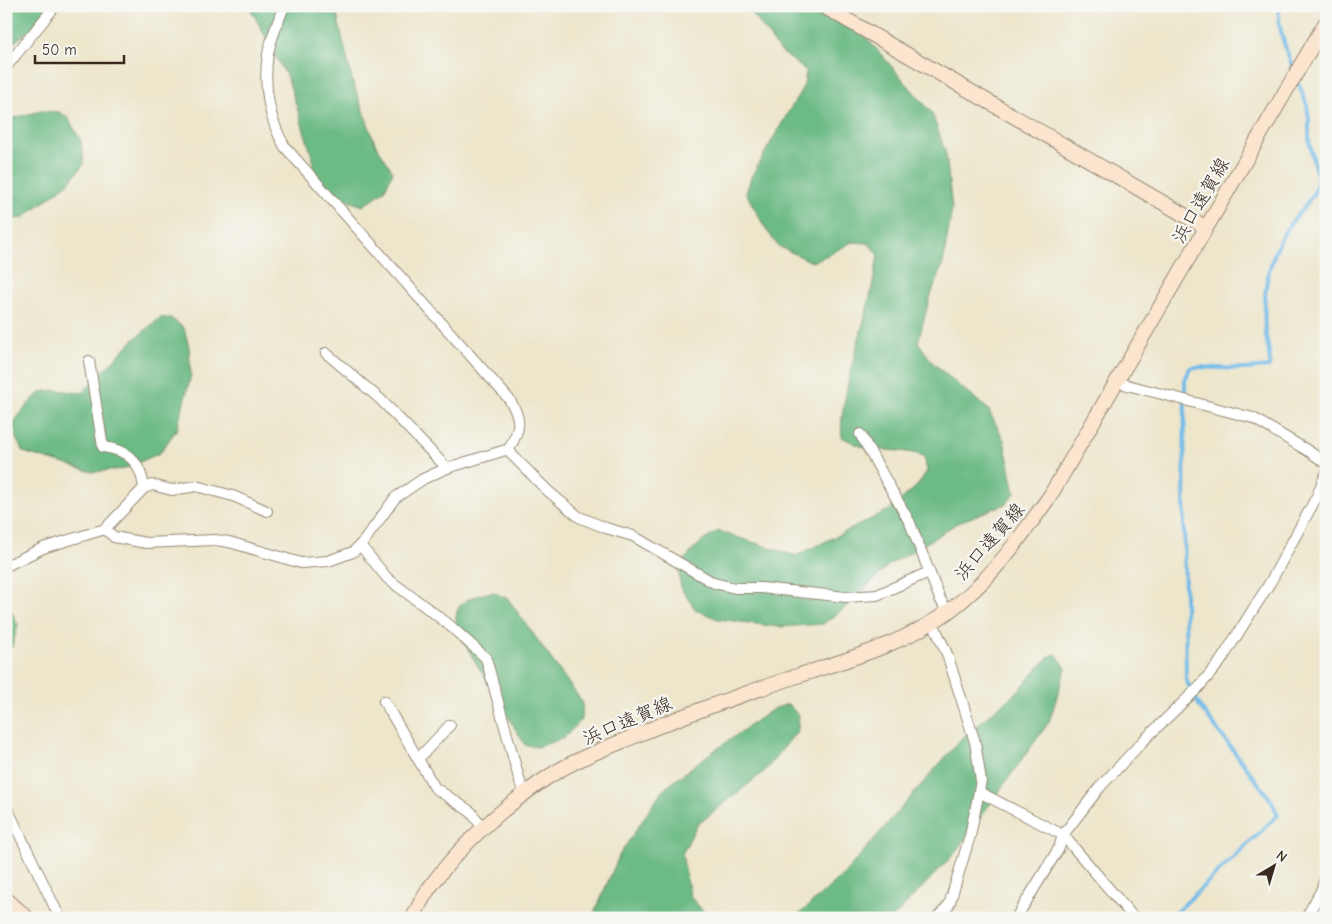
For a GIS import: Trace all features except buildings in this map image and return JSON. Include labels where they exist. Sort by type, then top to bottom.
[{"type":"main road","points":[[827,7],[1205,227]]},
{"type":"main road","name":"浜口遠賀線","points":[[412,918],[429,888],[462,847],[502,810],[558,772],[598,752],[705,707],[879,649],[948,612],[982,584],[1015,545],[1050,496],[1326,22]]},
{"type":"main road","points":[[6,899],[27,918]]},
{"type":"street","points":[[6,67],[55,6]]},
{"type":"street","points":[[105,529],[114,537],[146,543],[215,540],[229,542],[301,564],[328,561],[353,552],[395,498],[422,479],[447,468],[509,449],[516,438],[520,422],[515,408],[509,399],[285,147],[277,134],[271,110],[267,69],[268,53],[284,6]]},
{"type":"street","points":[[326,353],[380,399],[447,468]]},
{"type":"street","points":[[88,362],[104,447],[113,448],[129,456],[139,466],[144,488]]},
{"type":"street","points":[[1116,382],[1253,418],[1326,463]]},
{"type":"street","points":[[860,434],[910,523],[940,599],[948,612]]},
{"type":"street","points":[[509,449],[512,455],[548,491],[579,517],[633,536],[714,583],[735,588],[761,588],[846,598],[877,595],[929,572]]},
{"type":"street","points":[[1016,918],[1059,848],[1063,835],[1100,787],[1142,742],[1198,688],[1220,662],[1271,581],[1316,498],[1326,474]]},
{"type":"street","points":[[6,566],[43,548],[105,529],[144,488],[152,485],[172,490],[196,486],[233,496],[267,511]]},
{"type":"street","points":[[360,545],[388,579],[447,623],[486,658],[525,794]]},
{"type":"street","points":[[932,621],[947,654],[975,742],[981,781],[970,836],[949,905],[937,918]]},
{"type":"street","points":[[384,701],[435,788],[471,812],[483,828]]},
{"type":"street","points":[[418,759],[450,725]]},
{"type":"street","points":[[979,792],[1063,835],[1134,918]]},
{"type":"street","points":[[6,806],[60,918]]},
{"type":"street","points":[[1306,918],[1321,891],[1326,876]]},
{"type":"green space","points":[[6,6],[60,6],[12,44],[6,44]]},
{"type":"green space","points":[[249,6],[335,6],[352,80],[375,143],[393,172],[384,191],[363,206],[342,199],[315,177],[311,153],[288,79]]},
{"type":"green space","points":[[747,6],[839,6],[932,113],[946,154],[952,209],[943,264],[929,300],[918,342],[932,362],[988,409],[1004,440],[1015,493],[1006,504],[959,522],[889,565],[846,607],[823,624],[779,627],[718,619],[696,610],[681,589],[678,566],[700,543],[718,531],[796,556],[889,510],[917,486],[927,471],[924,456],[872,449],[842,437],[842,419],[847,388],[872,288],[878,254],[868,243],[852,242],[812,262],[778,246],[764,226],[746,193],[751,177],[804,85],[806,71],[779,50]]},
{"type":"green space","points":[[41,111],[60,112],[68,118],[81,141],[84,164],[68,183],[23,218],[6,220],[6,120]]},
{"type":"green space","points":[[160,318],[171,318],[184,328],[189,347],[191,375],[177,429],[160,453],[124,469],[92,472],[23,452],[16,438],[14,422],[35,397],[42,392],[51,390],[82,393],[133,340]]},
{"type":"green space","points":[[493,592],[508,599],[583,703],[581,720],[564,738],[538,747],[525,745],[460,636],[456,617],[460,606],[470,598]]},
{"type":"green space","points":[[6,600],[18,625],[12,647],[6,649]]},
{"type":"green space","points":[[1056,654],[1066,668],[1049,722],[954,854],[893,918],[795,918],[843,875],[962,738],[1018,691],[1048,657]]},
{"type":"green space","points":[[788,704],[798,715],[798,730],[765,771],[697,825],[682,854],[690,896],[709,918],[592,918],[620,854],[662,791],[697,763],[773,709]]},
{"type":"waterway","points":[[1279,6],[1281,31],[1293,69]]},
{"type":"waterway","points":[[1170,918],[1278,815],[1271,800],[1200,707],[1186,680],[1185,380],[1190,368],[1195,367],[1244,369],[1269,367],[1264,310],[1269,273],[1283,235],[1315,191],[1318,174],[1309,140],[1307,105],[1297,80]]}]
